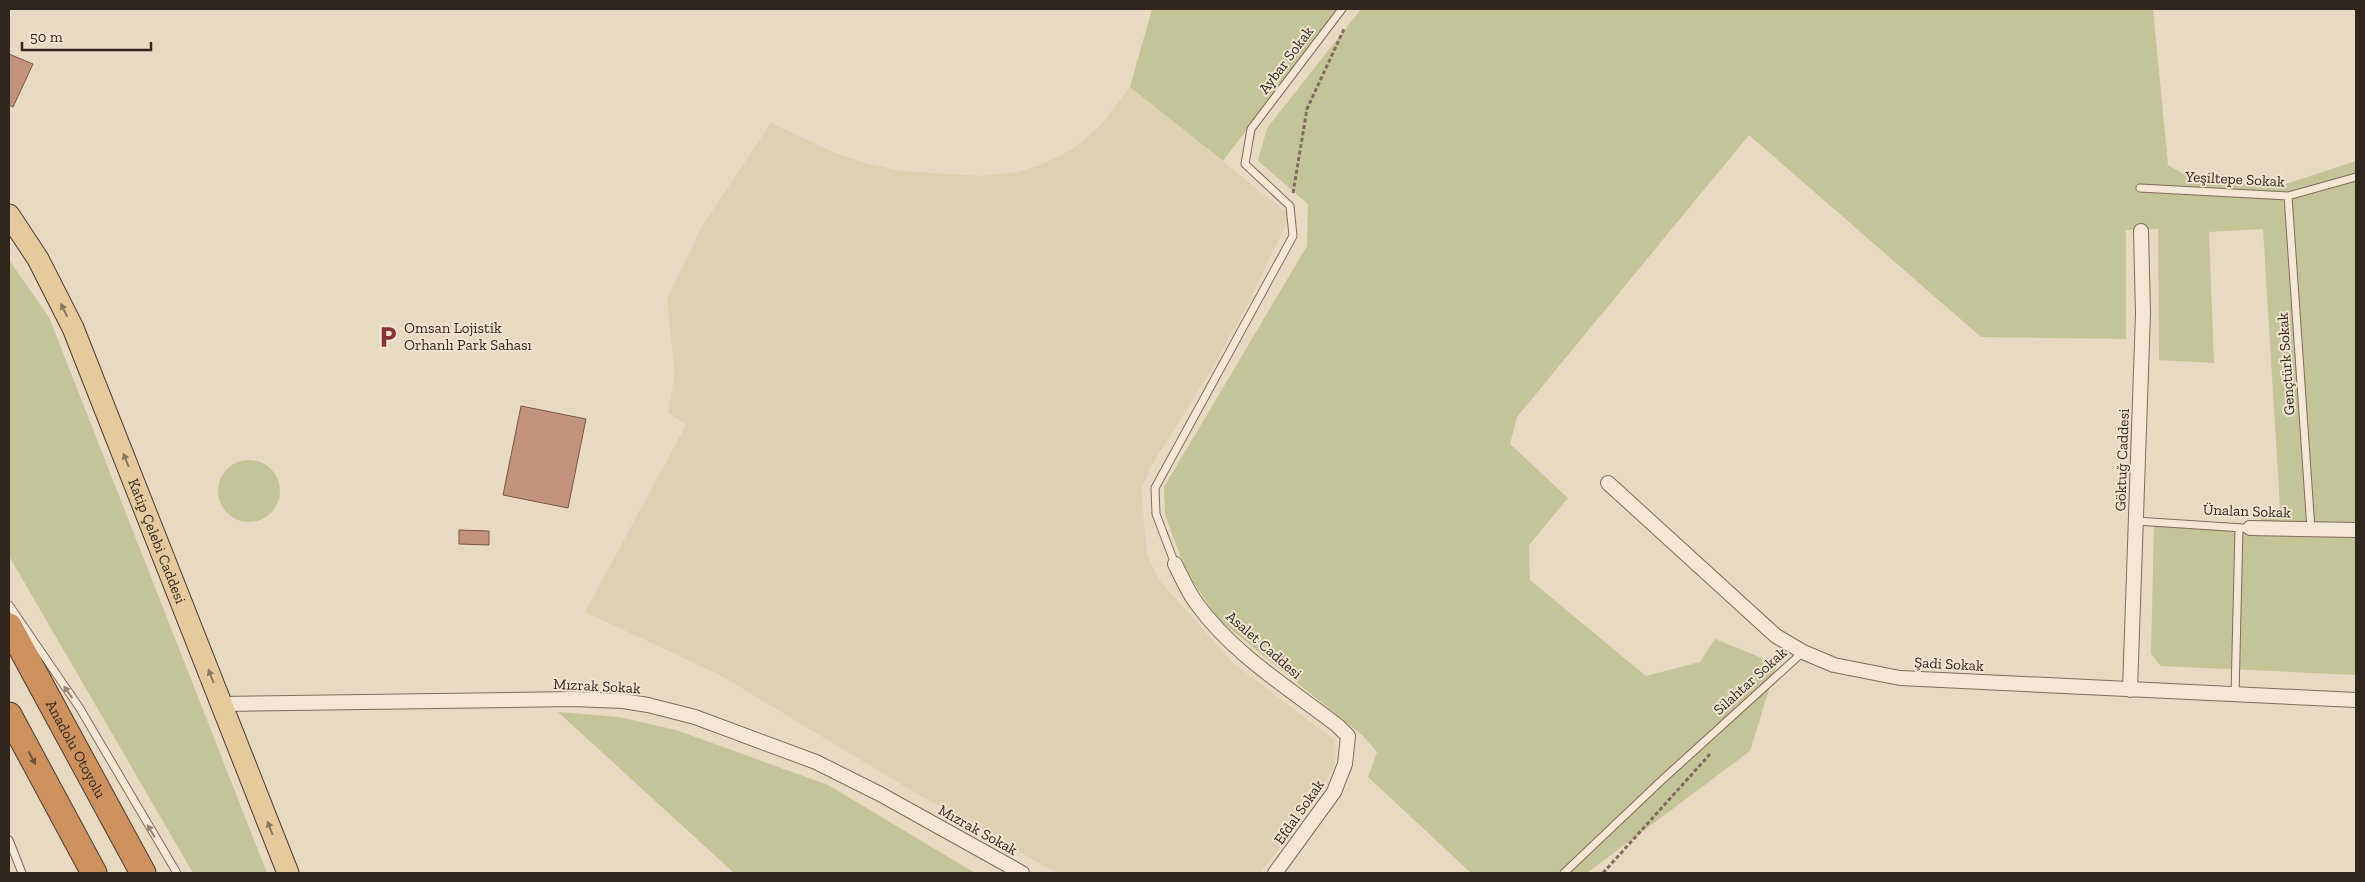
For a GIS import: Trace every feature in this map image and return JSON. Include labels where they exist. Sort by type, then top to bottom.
[{"type":"highway","name":"Anadolu Otoyolu","points":[[9,626],[143,873]]},
{"type":"highway","points":[[9,715],[94,873]]},
{"type":"main road","name":"Katip Çelebi Caddesi","points":[[9,215],[38,259],[73,328],[288,873]]},
{"type":"street","name":"Göktuğ Caddesi","points":[[2130,690],[2143,313],[2141,231]]},
{"type":"street","name":"Şadi Sokak","points":[[1608,483],[1776,636],[1803,652],[1834,665],[1900,678],[2356,700]]},
{"type":"street","name":"Ünalan Sokak","points":[[2244,528],[2356,530]]},
{"type":"street","name":"Asalet Caddesi","points":[[1175,564],[1197,605],[1232,641],[1256,664],[1338,726],[1348,736]]},
{"type":"street","name":"Mızrak Sokak","points":[[222,704],[574,698],[648,704],[695,717],[843,774],[1022,873]]},
{"type":"street","name":"Efdal Sokak","points":[[1275,873],[1334,792],[1345,764],[1348,736]]},
{"type":"lane","name":"Aybar Sokak","points":[[1290,206],[1246,164],[1251,128],[1342,9]]},
{"type":"lane","name":"Yeşiltepe Sokak","points":[[2140,188],[2288,196],[2356,177]]},
{"type":"lane","name":"Gençtürk Sokak","points":[[2288,196],[2311,529]]},
{"type":"lane","points":[[1175,564],[1156,514],[1155,488],[1293,236],[1290,206]]},
{"type":"lane","name":"Ünalan Sokak","points":[[2136,522],[2244,528]]},
{"type":"lane","points":[[2235,695],[2244,528]]},
{"type":"lane","points":[[9,605],[79,707],[176,873]]},
{"type":"lane","name":"Silahtar Sokak","points":[[1564,873],[1662,780],[1803,652]]},
{"type":"lane","points":[[9,840],[22,873]]},
{"type":"path","points":[[1290,206],[1307,109],[1345,25]]},
{"type":"path","points":[[1603,873],[1716,748]]},
{"type":"shaded area","points":[[1130,87],[1287,213],[1287,222],[1250,300],[1213,367],[1152,465],[1141,490],[1147,554],[1158,579],[1232,662],[1334,740],[1336,752],[1334,768],[1285,841],[1260,873],[1057,873],[907,788],[720,675],[585,612],[686,425],[668,413],[675,373],[667,300],[701,228],[771,123],[833,152],[865,163],[900,171],[983,176],[1017,172],[1043,164],[1071,150],[1098,128]]},
{"type":"green space","points":[[1152,9],[1338,9],[1223,161],[1130,87]]},
{"type":"green space","points":[[1361,9],[2153,9],[2168,165],[2200,183],[2283,185],[2356,161],[2356,675],[2161,666],[2151,654],[2154,526],[2243,531],[2280,507],[2263,229],[2209,232],[2214,363],[2159,360],[2158,229],[2126,230],[2126,339],[1981,337],[1749,135],[1517,417],[1510,444],[1568,498],[1529,545],[1530,580],[1646,676],[1700,662],[1715,639],[1777,664],[1750,751],[1587,873],[1471,873],[1368,777],[1377,752],[1362,735],[1219,620],[1187,573],[1165,515],[1164,487],[1307,246],[1308,204],[1258,161],[1267,128]]},
{"type":"green space","points":[[9,260],[49,317],[267,873],[193,873],[9,556]]},
{"type":"green space","points":[[249,460],[261,462],[271,469],[278,479],[280,491],[278,503],[271,513],[261,520],[249,522],[237,520],[227,513],[220,503],[218,491],[220,479],[227,469],[237,462]]},
{"type":"green space","points":[[558,712],[619,717],[676,730],[828,785],[975,873],[734,873]]},
{"type":"building","points":[[9,54],[33,64],[13,107],[9,105]]},
{"type":"building","points":[[521,406],[586,419],[568,508],[503,495]]},
{"type":"building","points":[[459,530],[489,531],[489,545],[459,544]]},
{"type":"place","name":"Omsan Lojistik Orhanlı Park Sahası","points":[[388,337]]}]
